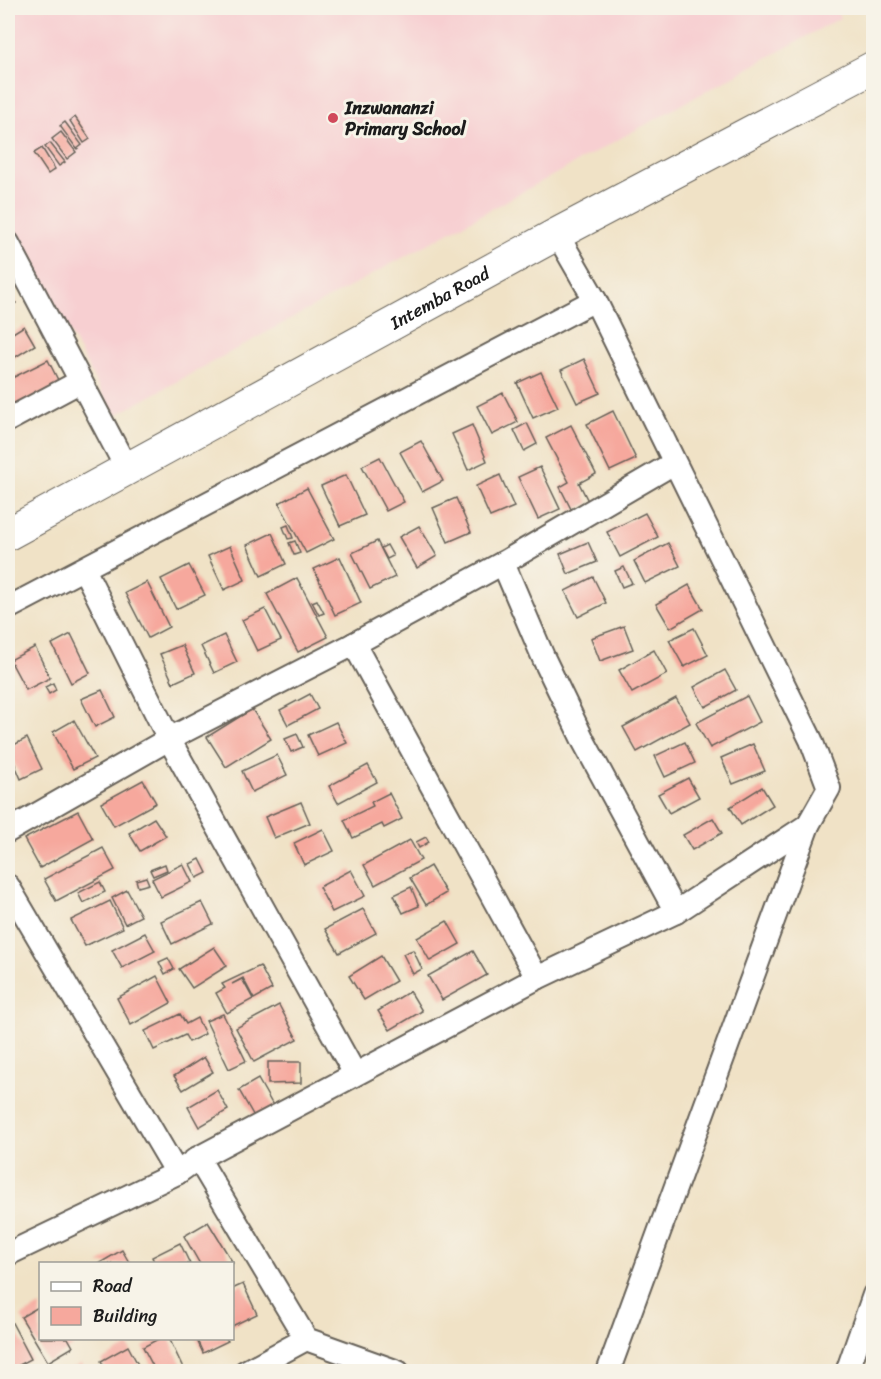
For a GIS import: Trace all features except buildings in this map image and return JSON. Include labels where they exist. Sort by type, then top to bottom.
[{"type":"street","name":"Intemba Road","points":[[8,534],[557,234],[873,67]]},
{"type":"street","points":[[557,234],[595,300],[828,780],[829,788],[808,825],[609,1371]]},
{"type":"street","points":[[8,243],[127,469]]},
{"type":"street","points":[[8,608],[595,300]]},
{"type":"street","points":[[8,420],[80,382]]},
{"type":"street","points":[[8,831],[169,739],[354,644],[503,562],[674,463]]},
{"type":"street","points":[[503,562],[544,659],[584,742],[676,912]]},
{"type":"street","points":[[84,569],[169,739],[355,1074]]},
{"type":"street","points":[[354,644],[537,978]]},
{"type":"street","points":[[8,1254],[177,1173],[198,1158],[537,978],[676,912],[808,825]]},
{"type":"street","points":[[8,886],[177,1173]]},
{"type":"street","points":[[198,1158],[306,1339],[393,1371]]},
{"type":"street","points":[[848,1371],[873,1295]]},
{"type":"street","points":[[245,1371],[306,1339]]},
{"type":"shaded area","name":"Inzwananzi Primary School","points":[[8,8],[835,8],[840,18],[114,416],[8,217]]},
{"type":"place","name":"Inzwananzi Primary School","points":[[333,118]]}]
